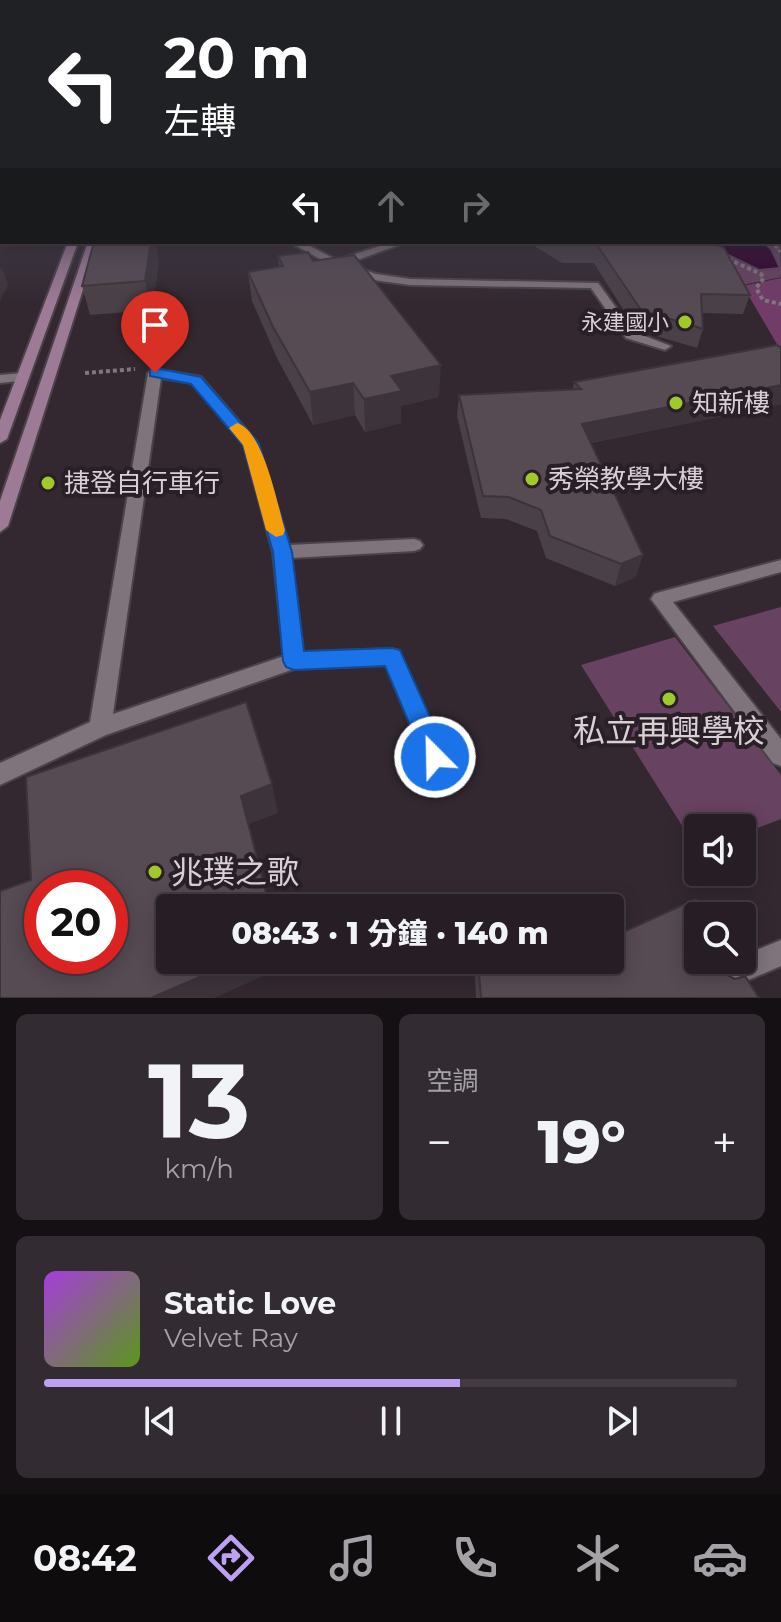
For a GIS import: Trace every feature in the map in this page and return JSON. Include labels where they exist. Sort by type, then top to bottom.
[{"type":"main road","points":[[0,439],[72,244]]},
{"type":"main road","points":[[0,526],[92,244]]},
{"type":"lane","points":[[298,244],[337,264],[374,277],[410,282],[594,285],[630,335],[665,346]]},
{"type":"lane","points":[[337,264],[396,244]]},
{"type":"lane","points":[[100,728],[155,373],[196,380],[251,444],[282,552],[294,661]]},
{"type":"lane","points":[[0,379],[22,377]]},
{"type":"lane","points":[[282,552],[414,545]]},
{"type":"lane","points":[[781,566],[660,599],[781,756]]},
{"type":"lane","points":[[0,774],[100,728],[294,661],[392,657],[446,782]]},
{"type":"lane","points":[[721,978],[781,953]]},
{"type":"path","points":[[719,255],[761,274],[764,278],[756,288],[763,300],[781,304]]},
{"type":"path","points":[[85,373],[141,368]]},
{"type":"shaded area","points":[[683,244],[780,244],[781,277],[742,285]]},
{"type":"shaded area","points":[[712,244],[765,244],[780,268],[759,270],[714,248]]},
{"type":"shaded area","points":[[781,278],[781,346],[778,346],[743,286]]},
{"type":"shaded area","points":[[781,607],[781,712],[713,626]]},
{"type":"shaded area","points":[[675,637],[781,775],[781,819],[756,829],[756,814],[684,814],[684,829],[581,665]]},
{"type":"building","points":[[93,244],[151,244],[145,281],[82,286]]},
{"type":"building","points":[[716,244],[724,248],[750,295],[701,294],[703,329],[641,310],[597,245],[565,245]]},
{"type":"building","points":[[308,252],[313,261],[354,255],[441,365],[391,376],[402,391],[364,399],[353,383],[310,392],[273,327],[248,272],[283,266],[278,256]]},
{"type":"building","points":[[777,345],[781,348],[781,385],[582,424],[643,555],[621,564],[550,536],[541,510],[509,497],[483,496],[459,395],[581,389],[574,382]]},
{"type":"building","points":[[246,702],[272,784],[241,796],[266,894],[156,894],[156,974],[207,974],[151,998],[0,998],[0,891],[24,882],[24,974],[128,974],[128,870],[31,870],[26,777]]},
{"type":"building","points":[[684,904],[684,974],[725,974],[735,979],[745,976],[759,998],[481,998],[479,974],[624,974],[624,932]]},
{"type":"slow traffic","points":[[237,428],[251,444],[276,530]]},
{"type":"place","name":"永建國小","points":[[685,322]]},
{"type":"place","name":"知新樓","points":[[676,403]]},
{"type":"place","name":"秀榮教學大樓","points":[[532,479]]},
{"type":"place","name":"捷登自行車行","points":[[48,483]]},
{"type":"place","name":"私立再興學校","points":[[669,699]]},
{"type":"place","name":"兆璞之歌","points":[[155,872]]},
{"type":"route","points":[[155,373],[196,380],[251,444],[282,552],[294,661],[392,657],[435,757]]}]
